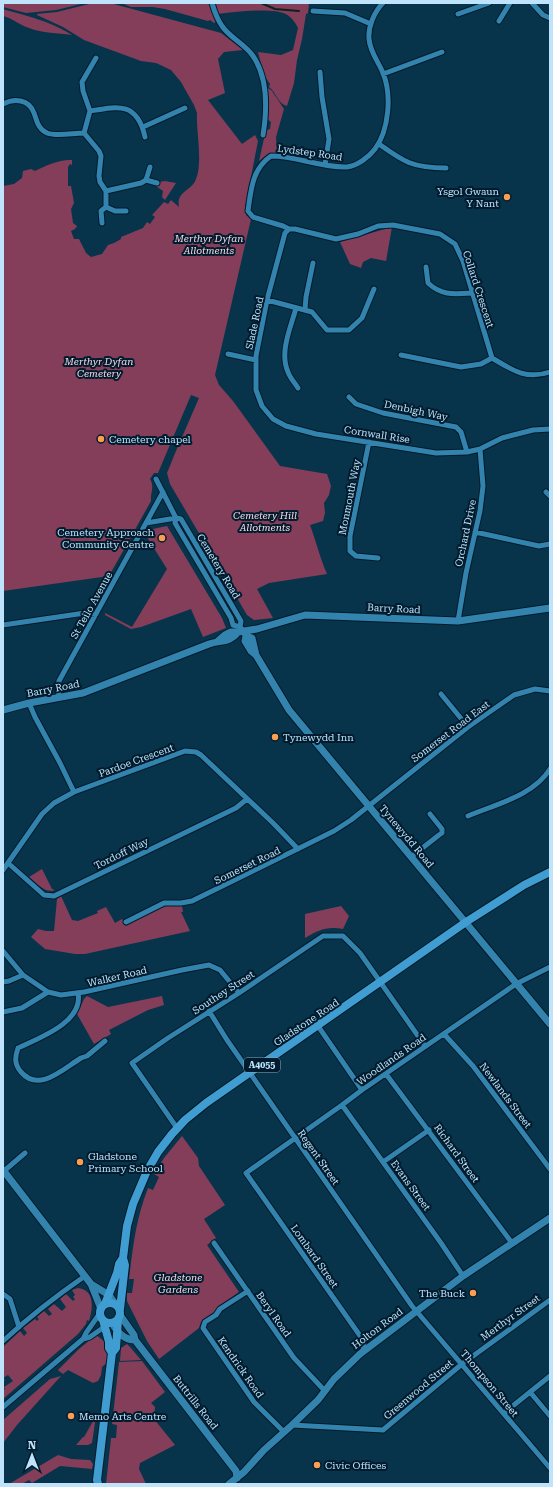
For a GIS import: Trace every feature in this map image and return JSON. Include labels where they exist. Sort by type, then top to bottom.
[{"type":"main road","name":"Gladstone Road","points":[[97,1483],[112,1353],[116,1348],[117,1332],[110,1315],[125,1265],[123,1258],[128,1219],[139,1188],[151,1163],[177,1128],[206,1103],[466,922],[524,885],[550,872]]},
{"type":"main road","name":"Gladstone Road","points":[[112,1353],[109,1348],[110,1315],[108,1295],[119,1264],[123,1258]]},
{"type":"street","points":[[212,3],[222,26],[254,57],[260,72],[264,87],[265,122],[263,135]]},
{"type":"street","name":"Lydstep Road","points":[[253,217],[248,211],[254,176],[264,161],[271,156],[325,165],[348,167],[371,154],[378,144],[384,132],[388,108],[387,91],[383,74],[371,50],[369,38],[370,24],[378,7],[382,3]]},
{"type":"street","points":[[458,14],[489,3]]},
{"type":"street","points":[[499,21],[510,3]]},
{"type":"street","points":[[532,3],[543,15],[550,18]]},
{"type":"street","points":[[313,11],[345,13],[370,24]]},
{"type":"street","points":[[383,74],[442,52]]},
{"type":"street","points":[[84,133],[90,111],[82,92],[82,82],[96,58]]},
{"type":"street","points":[[320,72],[322,98],[329,139],[325,165]]},
{"type":"street","points":[[3,104],[12,100],[20,100],[27,104],[34,112],[38,125],[42,130],[48,133],[84,133]]},
{"type":"street","points":[[90,111],[119,107],[127,108],[137,116],[143,127],[145,137]]},
{"type":"street","points":[[143,127],[185,108]]},
{"type":"street","points":[[84,133],[100,151],[99,176],[100,182],[106,191],[106,207]]},
{"type":"street","points":[[378,144],[402,160],[420,167],[446,168]]},
{"type":"street","points":[[106,191],[118,187],[131,186],[141,183],[146,180],[150,167]]},
{"type":"street","points":[[146,180],[157,183]]},
{"type":"street","points":[[106,207],[114,211],[126,211]]},
{"type":"street","points":[[102,223],[101,211],[106,207]]},
{"type":"street","name":"Collard Crescent","points":[[253,217],[289,229],[295,229],[336,239],[358,234],[378,226],[393,225],[440,234],[455,244],[463,261],[492,358]]},
{"type":"street","name":"Slade Road","points":[[273,418],[262,406],[256,390],[256,360],[258,341],[267,300],[285,233],[289,229]]},
{"type":"street","points":[[305,310],[313,263]]},
{"type":"street","points":[[426,267],[428,283],[435,290],[451,295],[472,293]]},
{"type":"street","points":[[267,300],[312,312],[327,330],[349,330],[362,318],[374,289]]},
{"type":"street","points":[[296,308],[286,344],[284,359],[288,372],[298,388]]},
{"type":"street","points":[[228,354],[256,360]]},
{"type":"street","points":[[401,355],[461,367],[481,364],[492,358],[516,372],[528,375],[543,375],[550,372]]},
{"type":"street","name":"Denbigh Way","points":[[348,397],[356,404],[382,413],[456,427],[461,432],[467,452]]},
{"type":"street","name":"Cornwall Rise","points":[[273,418],[286,426],[308,432],[436,453],[467,452],[480,449],[502,438],[533,430],[550,430]]},
{"type":"street","name":"Monmouth Way","points":[[369,442],[350,536],[350,551],[356,556],[378,558]]},
{"type":"street","name":"Orchard Drive","points":[[458,622],[480,511],[483,486],[480,449]]},
{"type":"street","name":"Cemetery Road","points":[[156,479],[176,518],[176,523],[234,625],[242,632]]},
{"type":"street","name":"St Teilo Avenue","points":[[59,698],[58,689],[60,681],[163,492]]},
{"type":"street","points":[[146,523],[176,518]]},
{"type":"street","points":[[475,532],[539,546],[550,544]]},
{"type":"street","name":"Barry Road","points":[[3,710],[29,703],[83,693],[218,641],[228,633],[257,629],[300,616],[311,615],[458,622],[550,608]]},
{"type":"street","points":[[3,624],[85,613],[96,614]]},
{"type":"street","name":"Tynewydd Road","points":[[242,632],[245,641],[256,655],[289,710],[550,1024]]},
{"type":"street","name":"Somerset Road East","points":[[369,806],[468,727],[514,695],[535,689],[550,691]]},
{"type":"street","points":[[441,694],[468,727]]},
{"type":"street","points":[[29,703],[34,717],[60,763],[74,792]]},
{"type":"street","name":"Pardoe Crescent","points":[[3,870],[46,809],[74,792],[174,755],[191,751],[201,755],[273,823],[298,849]]},
{"type":"street","points":[[468,816],[524,792],[544,778],[550,769]]},
{"type":"street","name":"Tordoff Way","points":[[8,863],[44,895],[54,896],[236,808],[247,799]]},
{"type":"street","name":"Somerset Road","points":[[126,922],[164,903],[181,904],[192,902],[334,831],[369,806]]},
{"type":"street","points":[[411,857],[442,833],[442,829],[430,814]]},
{"type":"street","name":"Southey Street","points":[[177,1128],[132,1063],[323,936],[343,936],[360,952],[381,982]]},
{"type":"street","name":"Walker Road","points":[[3,951],[23,975],[48,992],[61,995],[84,992],[209,965],[220,970],[239,993]]},
{"type":"street","name":"Woodlands Road","points":[[246,1173],[362,1090],[516,984],[550,967]]},
{"type":"street","points":[[3,982],[23,975]]},
{"type":"street","points":[[381,982],[425,1046]]},
{"type":"street","points":[[3,1012],[22,1008],[48,992]]},
{"type":"street","points":[[78,993],[79,999],[73,1013],[62,1026],[18,1048],[15,1058],[18,1069],[26,1078],[37,1081],[48,1079],[81,1058],[87,1056],[105,1041]]},
{"type":"street","name":"Regent Street","points":[[209,1012],[295,1138],[417,1310]]},
{"type":"street","points":[[318,1026],[362,1090]]},
{"type":"street","name":"Newlands Street","points":[[444,1034],[473,1066],[550,1169]]},
{"type":"street","name":"Richard Street","points":[[386,1074],[512,1243]]},
{"type":"street","name":"Evans Street","points":[[342,1105],[463,1276]]},
{"type":"street","points":[[383,1162],[428,1130]]},
{"type":"street","points":[[3,1171],[25,1153]]},
{"type":"street","name":"Buttrills Road","points":[[3,1171],[91,1284],[110,1315],[134,1335],[135,1340],[234,1468],[237,1478]]},
{"type":"street","name":"Lombard Street","points":[[246,1173],[363,1340],[363,1351]]},
{"type":"street","name":"Holton Road","points":[[229,1484],[292,1425],[325,1391],[348,1364],[363,1351],[463,1276],[550,1218]]},
{"type":"street","name":"Beryl Road","points":[[214,1243],[294,1358],[325,1391]]},
{"type":"street","points":[[3,1341],[59,1294],[85,1276]]},
{"type":"street","name":"Buttrills Road","points":[[91,1284],[108,1295]]},
{"type":"street","name":"Kendrick Road","points":[[248,1291],[220,1309],[216,1315],[205,1322],[203,1328],[254,1402],[284,1432]]},
{"type":"street","points":[[3,1294],[10,1299],[19,1327]]},
{"type":"street","name":"Merthyr Street","points":[[462,1364],[550,1300]]},
{"type":"street","name":"Thompson Street","points":[[417,1310],[550,1468]]},
{"type":"street","points":[[83,1339],[90,1337],[110,1315]]},
{"type":"street","points":[[3,1407],[83,1339],[95,1322],[110,1315]]},
{"type":"street","name":"Buttrills Road","points":[[117,1332],[131,1340],[135,1340]]},
{"type":"street","name":"Greenwood Street","points":[[292,1425],[383,1430],[462,1364]]},
{"type":"street","points":[[504,1413],[550,1376]]},
{"type":"street","points":[[530,1392],[550,1416]]},
{"type":"green space","points":[[3,3],[85,3],[56,10],[26,13],[3,7]]},
{"type":"green space","points":[[93,3],[110,3],[221,33],[243,50],[224,52],[218,59],[225,93],[208,100],[242,144],[255,135],[258,141],[245,207],[246,215],[251,219],[215,375],[219,385],[233,401],[280,466],[327,474],[331,486],[329,495],[324,503],[325,513],[323,521],[310,525],[327,574],[269,583],[257,589],[273,618],[254,620],[247,615],[170,484],[167,473],[199,398],[191,395],[158,473],[154,473],[150,479],[152,487],[151,501],[109,576],[3,591],[3,186],[14,184],[22,178],[23,171],[31,169],[35,171],[58,162],[72,160],[72,165],[70,164],[68,167],[68,186],[71,186],[74,203],[71,209],[73,223],[77,226],[71,231],[74,239],[79,239],[86,253],[91,257],[102,254],[108,245],[121,239],[121,237],[143,228],[147,222],[150,224],[155,217],[152,215],[164,202],[168,204],[171,200],[179,207],[182,194],[194,183],[198,172],[199,156],[197,113],[181,82],[171,70],[156,63],[141,61],[84,40],[63,27],[37,15],[57,12]]},
{"type":"green space","points":[[121,3],[210,3],[217,21],[214,23],[210,20],[208,21],[165,9],[153,7],[131,7]]},
{"type":"green space","points":[[214,3],[309,3],[297,60],[294,83],[287,106],[281,103],[269,87],[270,84],[264,75],[258,52],[281,55],[293,50],[298,28],[294,22],[286,14],[263,10],[218,14]]},
{"type":"green space","points":[[3,9],[46,22],[72,35],[34,30],[3,16]]},
{"type":"green space","points":[[268,88],[272,91],[284,109],[276,137],[277,153],[269,154],[259,161],[265,134],[267,130],[270,129],[271,122],[267,119]]},
{"type":"green space","points":[[165,181],[176,183],[165,200],[162,197],[163,191],[156,186],[159,182]]},
{"type":"green space","points":[[392,227],[386,261],[371,258],[363,262],[361,268],[350,264],[340,242]]},
{"type":"green space","points":[[167,526],[222,618],[226,628],[203,637],[191,609],[141,627],[131,629],[105,615],[105,613],[132,627],[167,569],[147,537],[153,529]]},
{"type":"green space","points":[[42,869],[52,889],[55,890],[51,891],[44,889],[29,877]]},
{"type":"green space","points":[[61,896],[72,920],[78,921],[98,913],[97,911],[106,907],[115,923],[122,919],[125,924],[159,907],[174,905],[182,906],[183,912],[181,912],[190,931],[85,954],[75,954],[45,949],[31,937],[38,929],[54,931],[57,899]]},
{"type":"green space","points":[[341,906],[349,916],[343,929],[323,929],[305,938],[305,914]]},
{"type":"green space","points":[[87,996],[108,1007],[162,996],[164,1005],[148,1010],[109,1030],[111,1034],[94,1044],[77,1014]]},
{"type":"green space","name":"Gladstone Gardens","points":[[182,1136],[198,1158],[199,1166],[225,1205],[204,1219],[216,1238],[207,1245],[239,1292],[201,1322],[199,1328],[159,1359],[147,1341],[127,1301],[127,1293],[132,1293],[134,1279],[129,1279],[130,1267],[144,1199],[148,1188],[153,1190],[159,1177],[154,1174],[164,1158]]},
{"type":"green space","points":[[78,1288],[84,1289],[90,1296],[92,1305],[89,1321],[87,1320],[86,1324],[78,1334],[3,1399],[4,1387],[13,1381],[8,1375],[3,1378],[3,1347],[20,1331],[24,1336],[27,1333],[23,1328],[35,1319],[37,1321],[39,1319],[37,1317],[44,1311],[49,1316],[52,1314],[48,1309],[54,1304],[62,1311],[66,1307],[60,1299],[66,1294],[73,1301],[75,1299],[73,1297],[75,1295],[72,1290]]},
{"type":"green space","points":[[96,1335],[104,1341],[104,1348],[108,1349],[108,1362],[102,1367],[101,1375],[98,1381],[93,1383],[68,1370],[63,1374],[58,1370],[79,1349]]},
{"type":"green space","points":[[127,1344],[141,1360],[120,1361],[121,1348]]},
{"type":"green space","points":[[142,1361],[165,1392],[151,1403],[155,1407],[154,1419],[175,1445],[140,1463],[139,1469],[146,1484],[106,1484],[111,1438],[116,1438],[117,1425],[112,1424],[119,1362]]},
{"type":"green space","points":[[61,1376],[3,1443],[3,1420],[50,1379]]},
{"type":"green space","points":[[96,1416],[92,1443],[88,1445],[76,1445],[84,1437]]},
{"type":"green space","points":[[58,1455],[71,1459],[90,1460],[93,1464],[92,1469],[60,1466],[32,1483],[29,1480],[22,1484],[9,1484]]},
{"type":"waterway","points":[[261,3],[275,9],[299,11]]},
{"type":"place","name":"Ysgol Gwaun Y Nant","points":[[507,197]]},
{"type":"place","name":"Cemetery chapel","points":[[101,439]]},
{"type":"place","name":"Cemetery Approach Community Centre","points":[[162,538]]},
{"type":"place","name":"Tynewydd Inn","points":[[275,737]]},
{"type":"place","name":"Gladstone Primary School","points":[[80,1162]]},
{"type":"place","name":"The Buck","points":[[473,1293]]},
{"type":"place","name":"Memo Arts Centre","points":[[71,1416]]},
{"type":"place","name":"Civic Offices","points":[[317,1465]]},
{"type":"park label","name":"Merthyr Dyfan Allotments","points":[[209,244]]},
{"type":"park label","name":"Merthyr Dyfan Cemetery","points":[[99,366]]},
{"type":"park label","name":"Cemetery Hill Allotments","points":[[265,520]]}]
